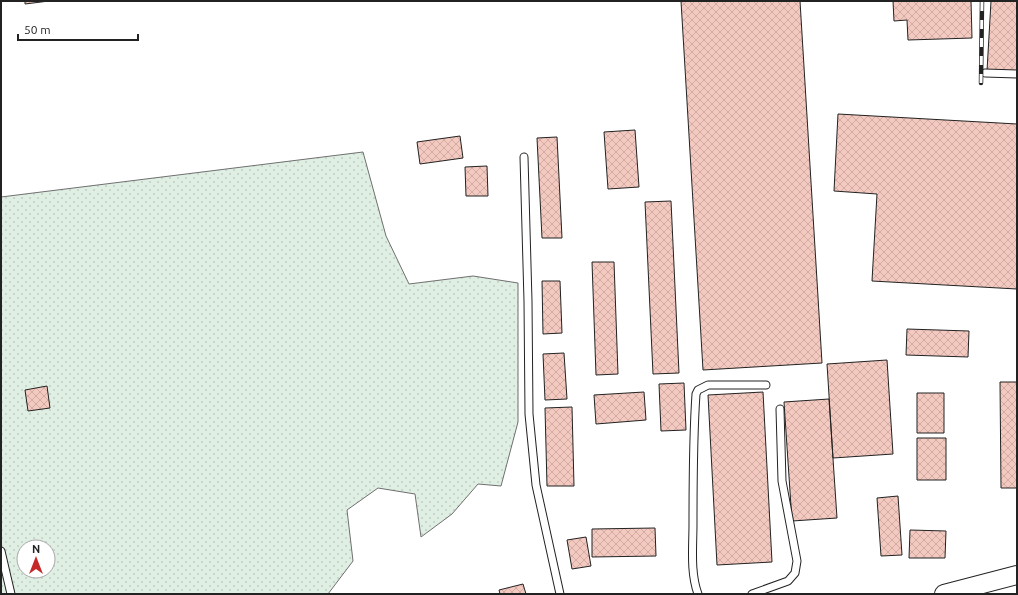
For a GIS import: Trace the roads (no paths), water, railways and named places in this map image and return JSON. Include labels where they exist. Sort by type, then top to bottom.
[{"type":"street","points":[[944,594],[1017,575]]},
{"type":"lane","points":[[985,73],[1017,74]]},
{"type":"lane","points":[[524,157],[529,414],[536,485],[560,594]]},
{"type":"lane","points":[[698,594],[694,576],[693,549],[693,448],[696,394],[698,390],[708,385],[766,385]]},
{"type":"lane","points":[[752,594],[788,581],[795,573],[797,561],[782,481],[780,410]]},
{"type":"lane","points":[[1,551],[11,594]]},
{"type":"railway","points":[[981,83],[982,1]]}]
